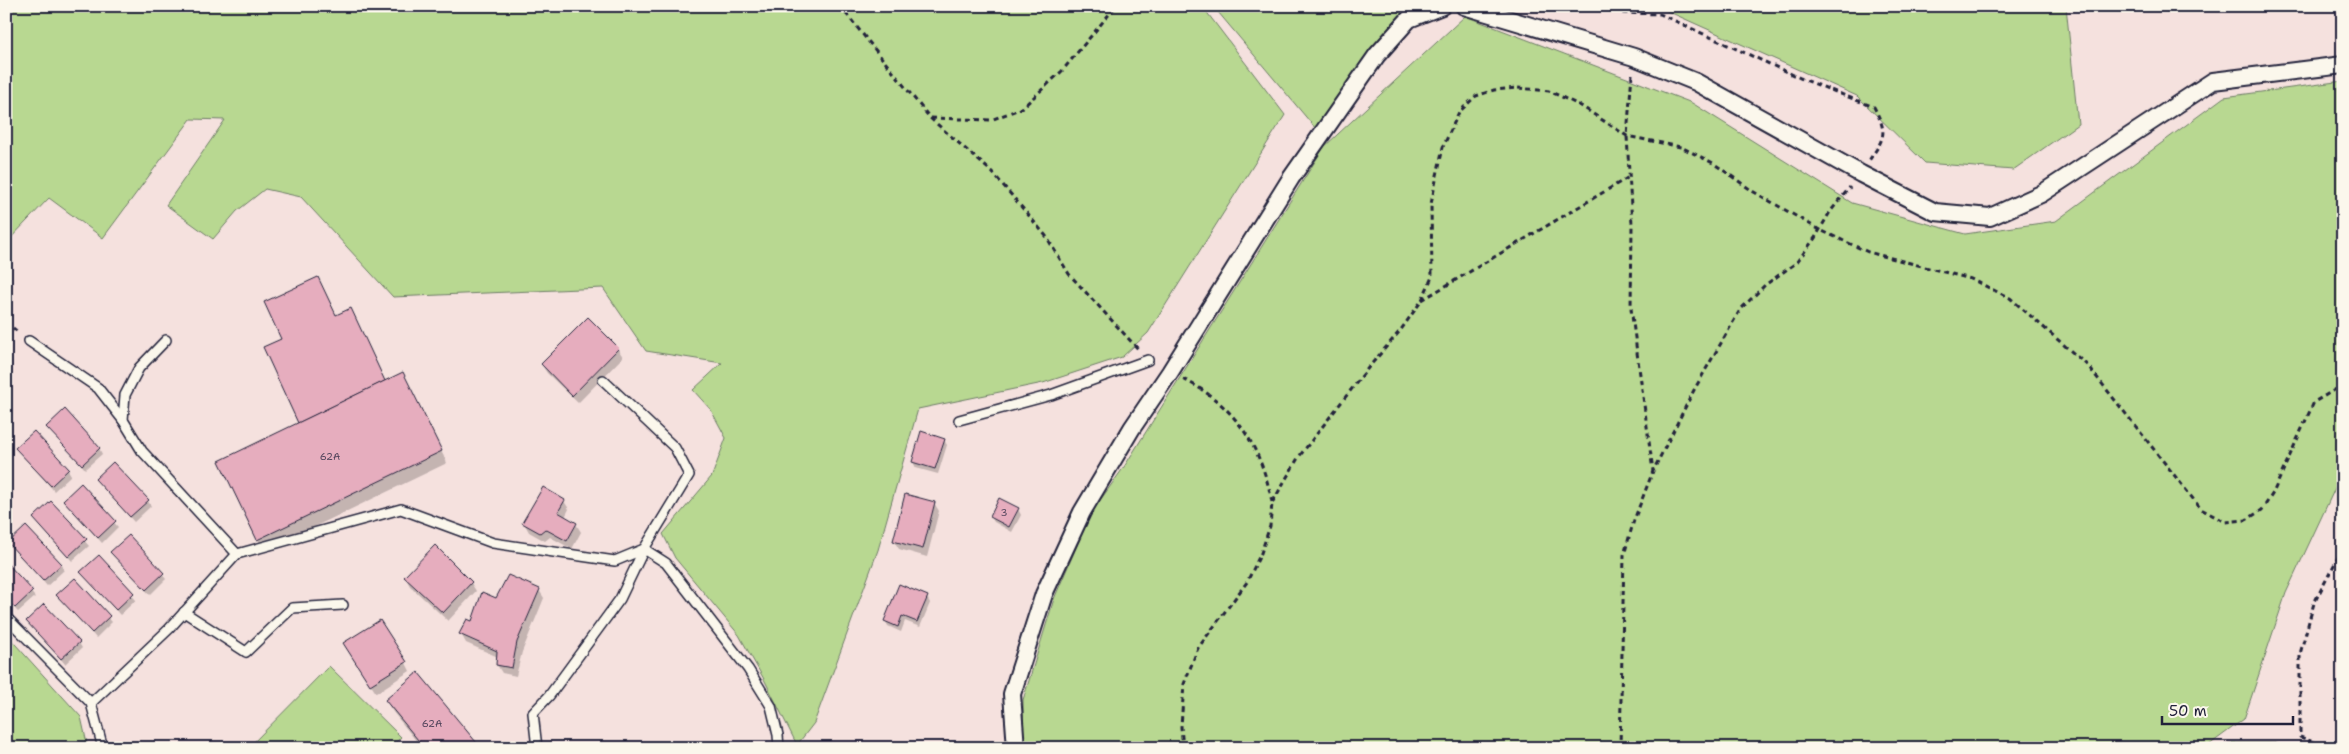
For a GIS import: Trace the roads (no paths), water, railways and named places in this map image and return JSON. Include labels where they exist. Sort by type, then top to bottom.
[{"type":"street","points":[[1016,748],[1012,694],[1044,594],[1082,512],[1132,428],[1170,372],[1290,178],[1377,55],[1409,19],[1442,6]]},
{"type":"street","points":[[1464,6],[1634,57],[1696,82],[1860,174],[1935,212],[1990,216],[2041,194],[2213,81],[2343,65]]},
{"type":"lane","points":[[123,420],[125,395],[139,368],[166,340]]},
{"type":"lane","points":[[29,341],[98,388],[123,420],[142,451],[236,554]]},
{"type":"lane","points":[[959,420],[1051,395],[1148,360]]},
{"type":"lane","points":[[537,748],[533,713],[548,696],[620,600],[644,549],[689,475],[675,448],[603,380]]},
{"type":"lane","points":[[91,702],[184,612],[236,554],[402,509],[493,543],[615,561],[644,549]]},
{"type":"lane","points":[[644,549],[666,563],[748,669],[771,706],[779,748]]},
{"type":"lane","points":[[184,612],[246,652],[292,608],[343,605]]},
{"type":"lane","points":[[6,618],[91,702],[103,748]]}]
